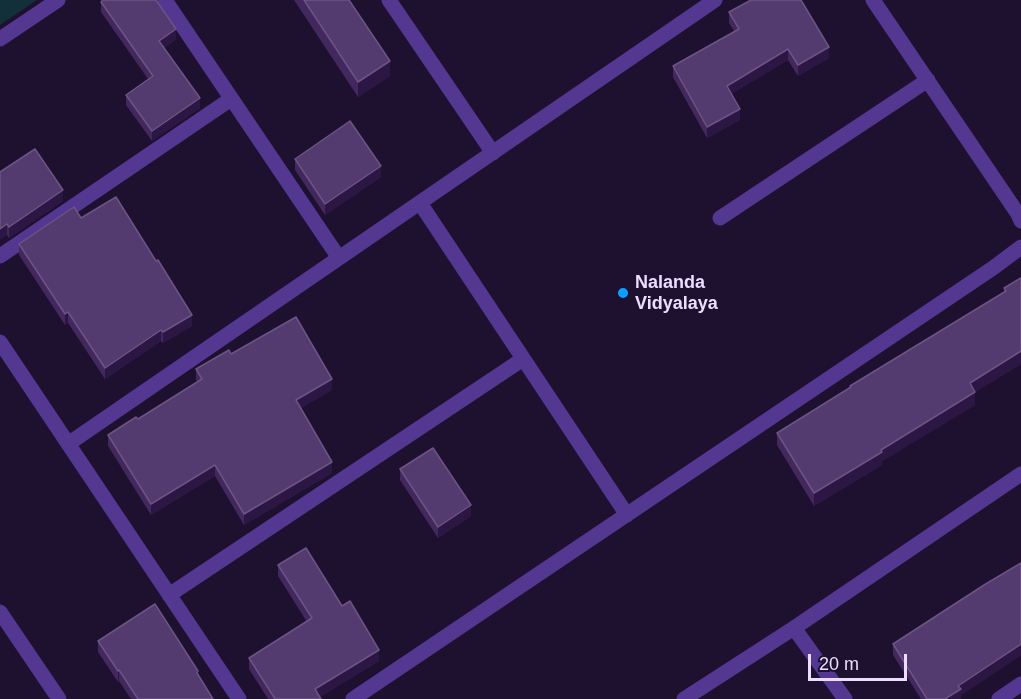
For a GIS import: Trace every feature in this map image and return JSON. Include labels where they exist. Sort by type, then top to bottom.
[{"type":"street","points":[[0,39],[58,0]]},
{"type":"street","points":[[165,0],[339,258]]},
{"type":"street","points":[[389,0],[493,153]]},
{"type":"street","points":[[68,444],[715,0]]},
{"type":"street","points":[[873,0],[1021,221]]},
{"type":"street","points":[[720,218],[928,80]]},
{"type":"street","points":[[0,256],[231,99]]},
{"type":"street","points":[[420,203],[627,514]]},
{"type":"street","points":[[353,699],[1021,247]]},
{"type":"street","points":[[0,342],[239,699]]},
{"type":"street","points":[[169,595],[523,358]]},
{"type":"street","points":[[684,699],[794,628],[1021,474]]},
{"type":"street","points":[[1,616],[59,699]]},
{"type":"street","points":[[794,628],[844,699]]},
{"type":"street","points":[[999,699],[1021,684]]},
{"type":"shaded area","points":[[0,0],[37,0],[0,25]]},
{"type":"building","points":[[103,0],[156,0],[176,29],[159,41],[200,98],[152,131],[126,95],[153,76],[101,2]]},
{"type":"building","points":[[304,0],[349,0],[390,61],[358,82]]},
{"type":"building","points":[[751,0],[801,0],[829,47],[798,65],[788,49],[727,86],[740,109],[707,127],[673,66],[739,29],[729,12]]},
{"type":"building","points":[[350,121],[381,166],[325,204],[295,159]]},
{"type":"building","points":[[35,149],[63,190],[9,227],[7,224],[0,229],[0,172]]},
{"type":"building","points":[[116,197],[192,315],[163,332],[161,330],[105,368],[68,312],[65,314],[19,244],[74,207],[81,218]]},
{"type":"building","points":[[1021,278],[1021,351],[970,383],[975,392],[814,493],[777,433],[1006,291],[1004,288]]},
{"type":"building","points":[[296,317],[332,379],[296,400],[332,462],[244,514],[215,465],[151,504],[108,435],[202,379],[196,369],[229,350],[231,354]]},
{"type":"building","points":[[433,448],[471,505],[438,527],[400,469]]},
{"type":"building","points":[[306,548],[342,606],[350,601],[379,650],[315,689],[321,699],[275,699],[249,658],[312,618],[278,565]]},
{"type":"building","points":[[1021,563],[1021,644],[958,686],[961,689],[945,699],[927,699],[893,644]]},
{"type":"building","points":[[155,604],[213,699],[138,699],[98,641]]},
{"type":"place","name":"Nalanda Vidyalaya","points":[[623,293]]}]
